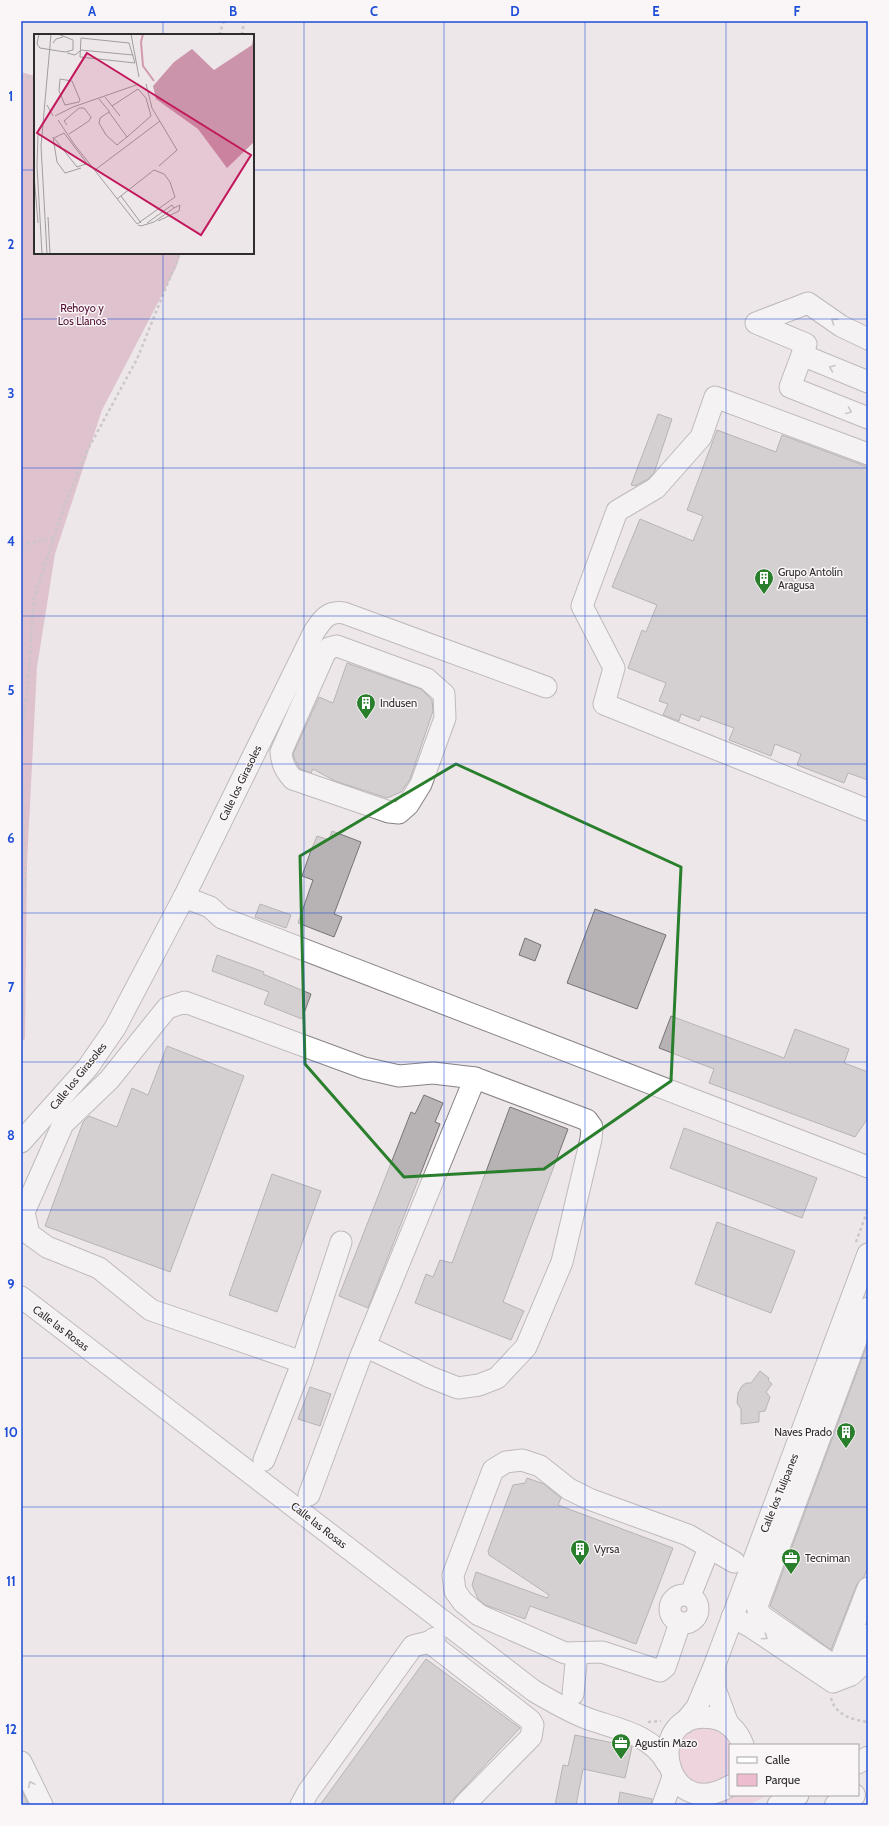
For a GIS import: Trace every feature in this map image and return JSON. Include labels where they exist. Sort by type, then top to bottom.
[{"type":"highway","points":[[859,1792],[868,1787]]},
{"type":"highway","points":[[836,1805],[852,1796]]},
{"type":"street","points":[[868,339],[841,326],[808,302],[756,323],[806,344],[790,387],[868,418]]},
{"type":"street","points":[[802,355],[866,375]]},
{"type":"street","points":[[868,454],[715,397],[701,437],[656,488],[617,511],[582,606],[614,668],[604,704],[868,810]]},
{"type":"street","name":"Calle los Girasoles","points":[[21,1142],[88,1067],[102,1048],[144,977],[303,654],[324,617],[336,612],[344,613],[546,687]]},
{"type":"street","points":[[337,646],[347,649],[427,679],[444,694],[445,718],[421,784],[408,805],[399,813],[389,812],[293,779],[286,771],[282,762],[281,752],[320,654],[329,648],[337,646]]},
{"type":"street","points":[[184,897],[210,906],[222,918],[868,1167]]},
{"type":"street","points":[[302,1362],[151,1310],[99,1268],[47,1247],[29,1234],[24,1212],[63,1124],[109,1080],[167,1008],[185,1002],[364,1068],[399,1076],[433,1073],[475,1078],[587,1120],[592,1127],[591,1139],[562,1262],[526,1347],[497,1378],[479,1385],[458,1388],[430,1378],[365,1346]]},
{"type":"street","points":[[309,1495],[365,1346],[475,1078]]},
{"type":"street","points":[[264,1460],[302,1362],[341,1242]]},
{"type":"street","name":"Calle los Tulipanes","points":[[664,1805],[670,1770],[667,1750],[669,1743],[672,1737],[697,1707],[715,1664],[868,1254]]},
{"type":"street","name":"Calle las Rosas","points":[[21,1297],[534,1691],[562,1708],[642,1738],[660,1750],[670,1770],[682,1787],[693,1793],[707,1795],[720,1793],[729,1787]]},
{"type":"street","points":[[868,1308],[758,1606],[758,1611],[763,1617],[831,1664],[836,1665],[840,1661],[863,1621],[868,1588]]},
{"type":"street","points":[[709,1548],[690,1596],[686,1595],[677,1597],[671,1604],[670,1609],[673,1617],[680,1623],[665,1667],[660,1671],[602,1652],[565,1653],[479,1615],[463,1602],[455,1590],[453,1575],[493,1470],[506,1462],[522,1460],[540,1466],[569,1489],[589,1499],[688,1535],[734,1562]]},
{"type":"street","points":[[732,1617],[842,1679]]},
{"type":"street","points":[[842,1679],[868,1635]]},
{"type":"street","points":[[301,1805],[308,1792],[413,1646],[432,1640],[530,1720],[532,1725],[531,1737],[464,1805]]},
{"type":"street","points":[[573,1694],[577,1653]]},
{"type":"street","points":[[842,1679],[868,1659]]},
{"type":"street","name":"Calle los Tulipanes","points":[[715,1664],[716,1689],[728,1724],[735,1731],[742,1744]]},
{"type":"street","name":"Calle las Rosas","points":[[628,1732],[663,1732],[682,1725],[695,1718],[706,1717],[718,1719],[728,1724]]},
{"type":"street","points":[[859,1762],[868,1757]]},
{"type":"street","points":[[21,1762],[42,1805]]},
{"type":"street","points":[[778,1805],[796,1796]]},
{"type":"path","points":[[219,34],[224,21]]},
{"type":"path","points":[[242,34],[244,21]]},
{"type":"path","points":[[21,76],[34,79]]},
{"type":"path","points":[[21,929],[25,877],[21,736],[27,696],[34,598],[63,510],[87,451],[137,359],[180,254]]},
{"type":"path","points":[[21,545],[53,538]]},
{"type":"path","points":[[21,990],[23,997],[21,1072]]},
{"type":"path","points":[[842,1679],[831,1696],[833,1704],[849,1717],[855,1720],[868,1722]]},
{"type":"highlighted area","points":[[456,764],[681,867],[671,1081],[544,1169],[404,1177],[305,1064],[300,856]]},
{"type":"green space","name":"Rehoyo y Los Llanos","points":[[21,72],[34,76],[34,254],[181,254],[176,268],[102,410],[55,554],[37,667],[27,863],[25,1039],[21,1042]]},
{"type":"green space","points":[[708,1726],[725,1733],[732,1744],[729,1744],[729,1772],[727,1776],[707,1786],[693,1782],[686,1777],[678,1762],[677,1754],[678,1747],[686,1735]]},
{"type":"green space","points":[[731,1796],[766,1796],[749,1805],[706,1805],[719,1802]]},
{"type":"building","points":[[658,414],[672,419],[654,473],[648,479],[635,486],[631,485]]},
{"type":"building","name":"Grupo Antolín Aragusa","points":[[717,430],[776,452],[782,435],[868,467],[868,780],[848,773],[844,783],[797,765],[801,754],[775,744],[771,756],[729,740],[734,728],[701,716],[699,721],[681,714],[679,721],[663,715],[668,704],[659,701],[666,683],[628,668],[642,630],[646,632],[657,605],[612,587],[640,519],[693,541],[703,516],[687,510]]},
{"type":"building","name":"Indusen","points":[[347,663],[421,689],[432,700],[433,711],[410,779],[401,792],[387,798],[335,781],[313,769],[311,773],[300,769],[293,754],[319,697],[333,703]]},
{"type":"building","points":[[332,831],[361,842],[334,914],[342,917],[334,937],[298,923],[313,880],[302,876],[310,853],[317,836],[329,840]]},
{"type":"building","points":[[260,904],[291,915],[286,928],[255,917]]},
{"type":"building","points":[[595,909],[666,935],[637,1009],[567,983]]},
{"type":"building","points":[[525,938],[541,945],[535,961],[519,955]]},
{"type":"building","points":[[217,955],[264,972],[263,974],[311,994],[302,1019],[264,1004],[269,992],[212,971]]},
{"type":"building","points":[[671,1016],[784,1058],[795,1029],[849,1049],[844,1063],[868,1072],[868,1118],[855,1137],[709,1083],[714,1069],[659,1048]]},
{"type":"building","points":[[167,1046],[244,1076],[170,1272],[45,1226],[83,1122],[89,1116],[117,1127],[132,1088],[148,1095]]},
{"type":"building","points":[[424,1095],[443,1103],[435,1122],[440,1124],[368,1308],[339,1296],[411,1112],[415,1114]]},
{"type":"building","points":[[510,1107],[568,1129],[503,1302],[524,1311],[511,1340],[415,1303],[426,1274],[433,1277],[440,1260],[452,1263]]},
{"type":"building","points":[[684,1128],[817,1178],[802,1218],[670,1168]]},
{"type":"building","points":[[272,1174],[321,1191],[277,1312],[229,1295]]},
{"type":"building","points":[[717,1222],[795,1251],[771,1313],[695,1284]]},
{"type":"building","name":"Naves Prado","points":[[868,1342],[868,1567],[864,1577],[857,1584],[831,1650],[770,1606]]},
{"type":"building","points":[[760,1371],[769,1378],[768,1380],[772,1384],[766,1392],[770,1397],[765,1411],[759,1412],[759,1422],[741,1424],[741,1409],[737,1403],[738,1393],[742,1386],[746,1383],[751,1383]]},
{"type":"building","points":[[310,1387],[331,1394],[320,1426],[298,1419]]},
{"type":"building","name":"Vyrsa","points":[[527,1478],[544,1484],[561,1498],[558,1505],[673,1548],[636,1644],[530,1606],[525,1619],[485,1605],[478,1599],[472,1585],[476,1572],[547,1598],[549,1595],[489,1555],[488,1551],[513,1485],[525,1483]]},
{"type":"building","points":[[426,1659],[520,1728],[448,1805],[320,1805]]},
{"type":"building","points":[[575,1735],[632,1747],[625,1778],[583,1769],[576,1805],[555,1805],[563,1765],[568,1766]]},
{"type":"building","points":[[21,1789],[29,1805],[21,1805]]},
{"type":"building","points":[[620,1792],[652,1799],[651,1805],[618,1805]]},
{"type":"place","name":"Grupo Antolín Aragusa","points":[[764,595]]},
{"type":"place","name":"Indusen","points":[[366,720]]},
{"type":"place","name":"Naves Prado","points":[[846,1449]]},
{"type":"place","name":"Vyrsa","points":[[580,1566]]},
{"type":"place","name":"Tecniman","points":[[791,1575]]},
{"type":"place","name":"Agustín Mazo","points":[[621,1760]]}]
